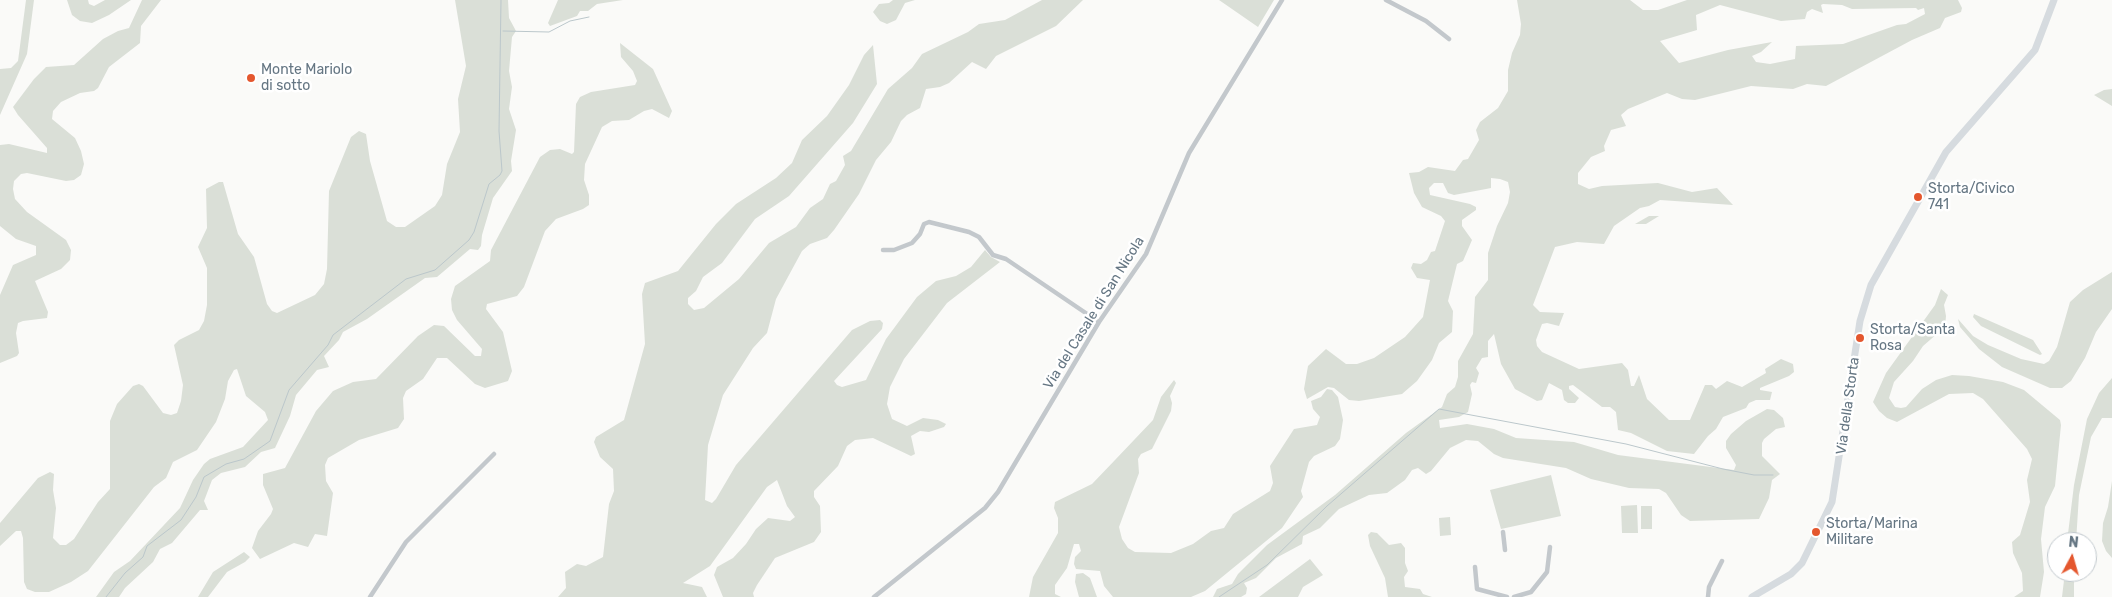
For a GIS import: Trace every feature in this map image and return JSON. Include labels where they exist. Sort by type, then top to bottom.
[{"type":"main road","name":"Via della Storta","points":[[1752,597],[1791,574],[1802,563],[1832,502],[1860,321],[1870,285],[1946,152],[2035,50],[2054,0]]},
{"type":"street","name":"Via del Casale di San Nicola","points":[[874,597],[985,508],[998,492],[1099,322],[1146,254],[1189,152],[1282,0]]},
{"type":"street","points":[[1386,0],[1426,21],[1449,40]]},
{"type":"street","points":[[883,250],[894,250],[912,243],[920,234],[924,224],[929,222],[969,232],[979,236],[992,255],[1006,259],[1099,322]]},
{"type":"street","points":[[370,597],[406,542],[494,454]]},
{"type":"street","points":[[1503,532],[1505,550]]},
{"type":"street","points":[[1514,597],[1531,592],[1547,572],[1550,547]]},
{"type":"street","points":[[1708,597],[1709,587],[1722,561]]},
{"type":"street","points":[[1475,567],[1477,589],[1507,597]]},
{"type":"shaded area","points":[[26,0],[34,0],[27,54],[0,115],[0,69],[11,68],[18,61]]},
{"type":"shaded area","points":[[67,0],[88,0],[89,4],[94,6],[105,0],[131,0],[109,15],[92,23],[80,21],[72,15]]},
{"type":"shaded area","points":[[142,0],[161,0],[141,26],[140,43],[109,67],[98,88],[94,91],[80,93],[61,102],[53,111],[52,119],[75,138],[81,151],[84,164],[81,175],[74,180],[66,181],[27,173],[21,174],[14,181],[15,199],[27,212],[66,240],[71,250],[70,260],[61,269],[35,281],[48,312],[47,318],[18,323],[16,333],[19,353],[17,356],[0,363],[0,295],[13,265],[36,255],[36,246],[16,239],[0,226],[0,145],[9,144],[47,153],[47,148],[13,107],[34,79],[46,67],[74,65],[103,39],[118,31],[129,28]]},
{"type":"shaded area","points":[[455,0],[508,0],[509,18],[516,31],[512,37],[509,71],[512,87],[509,109],[516,130],[511,161],[512,171],[493,198],[482,235],[481,246],[478,250],[470,249],[437,277],[425,278],[367,319],[343,332],[339,340],[324,356],[329,367],[317,370],[296,395],[290,416],[275,448],[261,452],[245,467],[221,473],[212,480],[204,501],[208,510],[200,510],[172,543],[160,549],[153,562],[125,588],[119,597],[96,597],[114,572],[130,561],[180,508],[193,480],[204,464],[210,459],[243,447],[268,420],[265,412],[246,396],[237,369],[234,370],[228,381],[225,399],[216,422],[197,450],[173,462],[166,478],[154,487],[88,571],[71,582],[49,592],[35,592],[27,589],[24,582],[23,538],[21,531],[16,531],[0,546],[0,523],[38,478],[50,472],[54,474],[53,490],[56,508],[53,538],[60,545],[66,545],[74,539],[98,502],[110,489],[110,421],[117,404],[133,386],[139,384],[143,386],[163,413],[171,415],[177,413],[183,385],[174,345],[179,340],[199,330],[204,321],[207,305],[207,268],[198,247],[207,228],[206,189],[219,182],[223,182],[238,234],[254,257],[267,304],[272,311],[277,313],[315,295],[324,284],[327,269],[329,191],[351,137],[359,131],[366,134],[370,161],[387,221],[396,227],[405,227],[435,206],[442,195],[447,164],[460,132],[458,99],[466,66]]},
{"type":"shaded area","points":[[558,0],[623,0],[597,4],[588,11],[580,11],[577,16],[550,26],[548,23]]},
{"type":"shaded area","points":[[893,0],[915,0],[905,3],[896,20],[887,24],[880,21],[873,12],[879,4],[889,3]]},
{"type":"shaded area","points":[[1042,0],[1083,0],[1056,26],[996,56],[986,69],[972,62],[949,83],[940,87],[926,89],[920,108],[907,115],[901,121],[891,142],[876,160],[859,194],[834,230],[827,238],[810,244],[802,251],[776,299],[767,333],[753,348],[723,395],[708,445],[705,500],[712,503],[716,499],[736,465],[852,330],[870,321],[880,320],[883,323],[882,329],[834,381],[842,387],[866,380],[886,339],[917,297],[936,281],[956,276],[971,267],[985,250],[991,257],[1000,262],[947,303],[904,359],[890,387],[887,404],[892,419],[907,426],[923,418],[938,420],[946,424],[944,427],[929,432],[920,431],[911,436],[915,454],[911,456],[873,438],[855,440],[847,446],[838,466],[814,491],[814,497],[820,506],[821,532],[814,542],[775,558],[757,585],[753,593],[754,597],[723,597],[714,575],[717,567],[733,558],[756,529],[768,518],[790,521],[795,517],[787,506],[777,480],[767,487],[710,566],[683,583],[702,587],[707,597],[558,597],[566,588],[565,572],[577,564],[586,566],[603,557],[609,504],[614,491],[613,469],[600,457],[594,442],[596,437],[624,420],[645,344],[642,294],[645,283],[678,271],[716,224],[736,204],[776,178],[792,163],[802,140],[827,116],[849,85],[864,55],[873,45],[877,84],[853,123],[789,196],[755,219],[722,263],[703,277],[696,291],[688,298],[688,304],[694,310],[704,308],[739,279],[769,243],[796,227],[810,208],[823,199],[830,184],[836,181],[845,165],[843,156],[851,151],[888,89],[912,68],[922,54],[968,32],[979,24],[1005,20]]},
{"type":"shaded area","points":[[1219,0],[1274,0],[1258,27]]},
{"type":"shaded area","points":[[1517,0],[1630,0],[1643,10],[1658,10],[1687,0],[1958,0],[1962,8],[1961,12],[1945,18],[1940,28],[1912,40],[1826,86],[1807,84],[1793,89],[1751,86],[1695,100],[1682,99],[1667,93],[1628,109],[1621,115],[1626,126],[1611,130],[1604,146],[1605,151],[1591,157],[1578,173],[1578,184],[1589,189],[1602,186],[1658,183],[1692,192],[1717,188],[1733,205],[1660,200],[1640,208],[1614,226],[1604,244],[1577,242],[1555,247],[1533,305],[1540,312],[1564,313],[1559,326],[1547,323],[1542,324],[1536,340],[1537,346],[1542,352],[1579,369],[1622,363],[1628,370],[1631,386],[1634,386],[1639,375],[1647,399],[1669,420],[1690,420],[1705,385],[1712,385],[1716,389],[1727,381],[1742,387],[1766,373],[1765,369],[1781,359],[1793,364],[1794,372],[1789,376],[1760,388],[1760,390],[1772,392],[1770,400],[1756,400],[1749,403],[1746,408],[1723,417],[1716,429],[1694,454],[1667,451],[1631,433],[1618,430],[1616,412],[1610,407],[1602,407],[1573,385],[1569,386],[1569,389],[1579,398],[1575,403],[1568,403],[1564,400],[1562,390],[1549,383],[1542,400],[1537,401],[1515,389],[1501,364],[1494,334],[1488,341],[1488,357],[1482,358],[1476,368],[1479,373],[1476,383],[1472,382],[1470,385],[1472,394],[1468,412],[1459,417],[1439,420],[1440,428],[1467,424],[1494,429],[1516,438],[1574,442],[1618,455],[1734,470],[1736,465],[1726,448],[1726,441],[1746,421],[1767,409],[1774,410],[1783,418],[1785,427],[1776,429],[1764,439],[1762,443],[1762,456],[1780,474],[1772,480],[1769,498],[1759,519],[1690,521],[1681,515],[1666,493],[1659,489],[1629,488],[1591,479],[1566,468],[1503,458],[1494,454],[1478,441],[1466,440],[1450,448],[1431,471],[1426,474],[1418,468],[1412,470],[1405,480],[1387,493],[1369,495],[1339,509],[1320,528],[1303,536],[1302,544],[1276,558],[1256,578],[1244,583],[1247,588],[1246,594],[1241,597],[1213,597],[1217,589],[1232,584],[1238,574],[1267,545],[1335,495],[1406,433],[1442,407],[1447,394],[1455,387],[1458,377],[1458,361],[1473,334],[1475,297],[1488,280],[1488,253],[1497,226],[1508,203],[1510,192],[1508,182],[1500,179],[1491,178],[1491,188],[1454,195],[1448,193],[1443,183],[1434,183],[1429,188],[1430,195],[1470,204],[1476,207],[1476,210],[1462,220],[1462,226],[1472,240],[1463,261],[1457,264],[1448,301],[1453,311],[1452,332],[1439,343],[1432,360],[1417,381],[1402,394],[1359,401],[1349,400],[1334,388],[1328,387],[1307,399],[1304,389],[1308,366],[1326,349],[1346,364],[1357,364],[1374,358],[1405,337],[1423,317],[1430,280],[1417,278],[1411,268],[1413,263],[1421,264],[1427,260],[1431,252],[1435,251],[1445,221],[1441,216],[1422,207],[1414,193],[1409,173],[1419,172],[1428,167],[1455,171],[1463,160],[1468,159],[1479,140],[1476,130],[1480,122],[1498,108],[1508,91],[1508,70],[1512,53],[1520,35],[1521,24]],"holes":[[[1823,4],[1842,5],[1852,9],[1916,8],[1918,10],[1924,8],[1925,14],[1906,24],[1897,25],[1843,44],[1796,46],[1795,59],[1770,64],[1756,62],[1752,56],[1761,52],[1772,42],[1728,50],[1679,63],[1660,41],[1697,30],[1696,15],[1720,5],[1781,21],[1805,19],[1807,12],[1812,9],[1823,13],[1821,5]]]},
{"type":"shaded area","points":[[620,43],[653,69],[672,111],[669,118],[652,109],[644,111],[629,120],[612,121],[602,127],[585,164],[584,180],[589,195],[589,205],[556,219],[545,231],[524,287],[517,296],[487,304],[486,309],[503,332],[512,371],[508,381],[485,388],[475,384],[447,358],[437,358],[423,379],[406,391],[403,398],[404,419],[398,428],[359,440],[328,458],[325,465],[326,481],[333,493],[327,536],[315,534],[308,547],[294,543],[260,559],[252,548],[258,531],[273,509],[263,485],[263,474],[285,468],[316,411],[333,391],[353,382],[376,379],[418,336],[434,325],[444,326],[475,356],[481,356],[482,349],[457,320],[452,310],[451,299],[455,286],[490,261],[491,250],[540,157],[550,150],[560,149],[572,154],[574,152],[576,104],[580,97],[591,92],[635,85],[637,81],[633,71],[621,57]]},
{"type":"shaded area","points":[[2112,89],[2112,106],[2094,95],[2104,90]]},
{"type":"shaded area","points":[[1649,216],[1659,216],[1646,224],[1635,224]]},
{"type":"shaded area","points":[[2112,272],[2112,309],[2096,332],[2085,358],[2071,381],[2062,388],[2050,388],[2002,367],[1979,349],[1960,327],[1958,319],[1973,336],[1988,345],[2021,359],[2044,364],[2049,361],[2057,347],[2070,302],[2083,290]]},
{"type":"shaded area","points":[[1941,289],[1948,295],[1944,305],[1945,327],[1923,346],[1913,361],[1894,382],[1889,398],[1895,407],[1906,407],[1922,389],[1936,380],[1952,375],[1969,376],[2003,382],[2024,390],[2060,420],[2055,486],[2045,507],[2041,539],[2044,572],[2040,597],[2014,597],[2023,591],[2022,573],[2013,553],[2012,542],[2020,535],[2030,502],[2027,480],[2032,459],[2027,449],[1983,399],[1973,393],[1949,394],[1897,422],[1887,418],[1873,402],[1886,373],[1935,305]]},
{"type":"shaded area","points":[[1974,314],[2033,340],[2042,354],[2040,355],[1981,326],[1973,317]]},
{"type":"shaded area","points":[[2112,378],[2112,418],[2102,418],[2091,437],[2079,495],[2077,532],[2068,532],[2074,485],[2087,419],[2099,393]]},
{"type":"shaded area","points":[[1174,380],[1176,383],[1170,396],[1172,403],[1171,411],[1152,449],[1141,454],[1138,459],[1139,473],[1119,527],[1122,539],[1128,548],[1135,552],[1171,553],[1193,544],[1211,531],[1224,528],[1233,514],[1270,491],[1273,483],[1270,466],[1294,429],[1317,425],[1320,417],[1313,409],[1311,401],[1321,397],[1327,389],[1332,390],[1338,397],[1343,420],[1340,439],[1335,446],[1314,456],[1309,462],[1301,491],[1303,497],[1282,528],[1205,591],[1191,597],[1113,597],[1104,586],[1100,571],[1076,569],[1074,564],[1075,557],[1081,551],[1079,544],[1074,544],[1067,568],[1055,585],[1055,594],[1061,597],[1029,597],[1033,577],[1058,533],[1058,518],[1054,508],[1055,502],[1092,484],[1153,420],[1161,397]]},
{"type":"shaded area","points":[[1551,475],[1561,516],[1501,529],[1490,490]]},
{"type":"shaded area","points":[[2112,481],[2112,558],[2106,551],[2102,541],[2103,523],[2108,507]]},
{"type":"shaded area","points":[[1637,505],[1638,533],[1622,533],[1621,506]]},
{"type":"shaded area","points":[[1641,506],[1652,506],[1652,529],[1641,529]]},
{"type":"shaded area","points":[[1450,517],[1451,535],[1440,536],[1439,518]]},
{"type":"shaded area","points":[[1371,532],[1377,533],[1389,545],[1401,543],[1405,548],[1405,563],[1408,571],[1404,577],[1405,587],[1420,589],[1423,594],[1432,597],[1388,597],[1385,578],[1370,546],[1368,535]]},
{"type":"shaded area","points":[[244,552],[250,557],[245,562],[227,572],[208,597],[198,597],[213,572]]},
{"type":"shaded area","points":[[1310,559],[1323,575],[1303,587],[1298,597],[1259,597]]},
{"type":"shaded area","points":[[1083,573],[1090,578],[1097,597],[1079,597],[1075,582],[1076,574]]},
{"type":"shaded area","points":[[2064,582],[2074,582],[2074,597],[2062,597]]},
{"type":"waterway","points":[[106,597],[125,573],[143,557],[147,546],[181,520],[196,497],[204,477],[226,464],[244,459],[270,441],[289,390],[328,345],[333,335],[406,279],[435,270],[469,240],[474,232],[489,184],[502,171],[499,131],[501,0]]},
{"type":"waterway","points":[[503,31],[549,32],[570,21],[589,17]]},
{"type":"waterway","points":[[1219,597],[1267,565],[1327,506],[1439,409],[1626,444],[1723,469],[1754,475],[1773,475]]},
{"type":"place","name":"Monte Mariolo di sotto","points":[[251,78]]},
{"type":"place","name":"Storta/Civico 741","points":[[1918,197]]},
{"type":"place","name":"Storta/Santa Rosa","points":[[1860,338]]},
{"type":"place","name":"Storta/Marina Militare","points":[[1816,532]]}]
